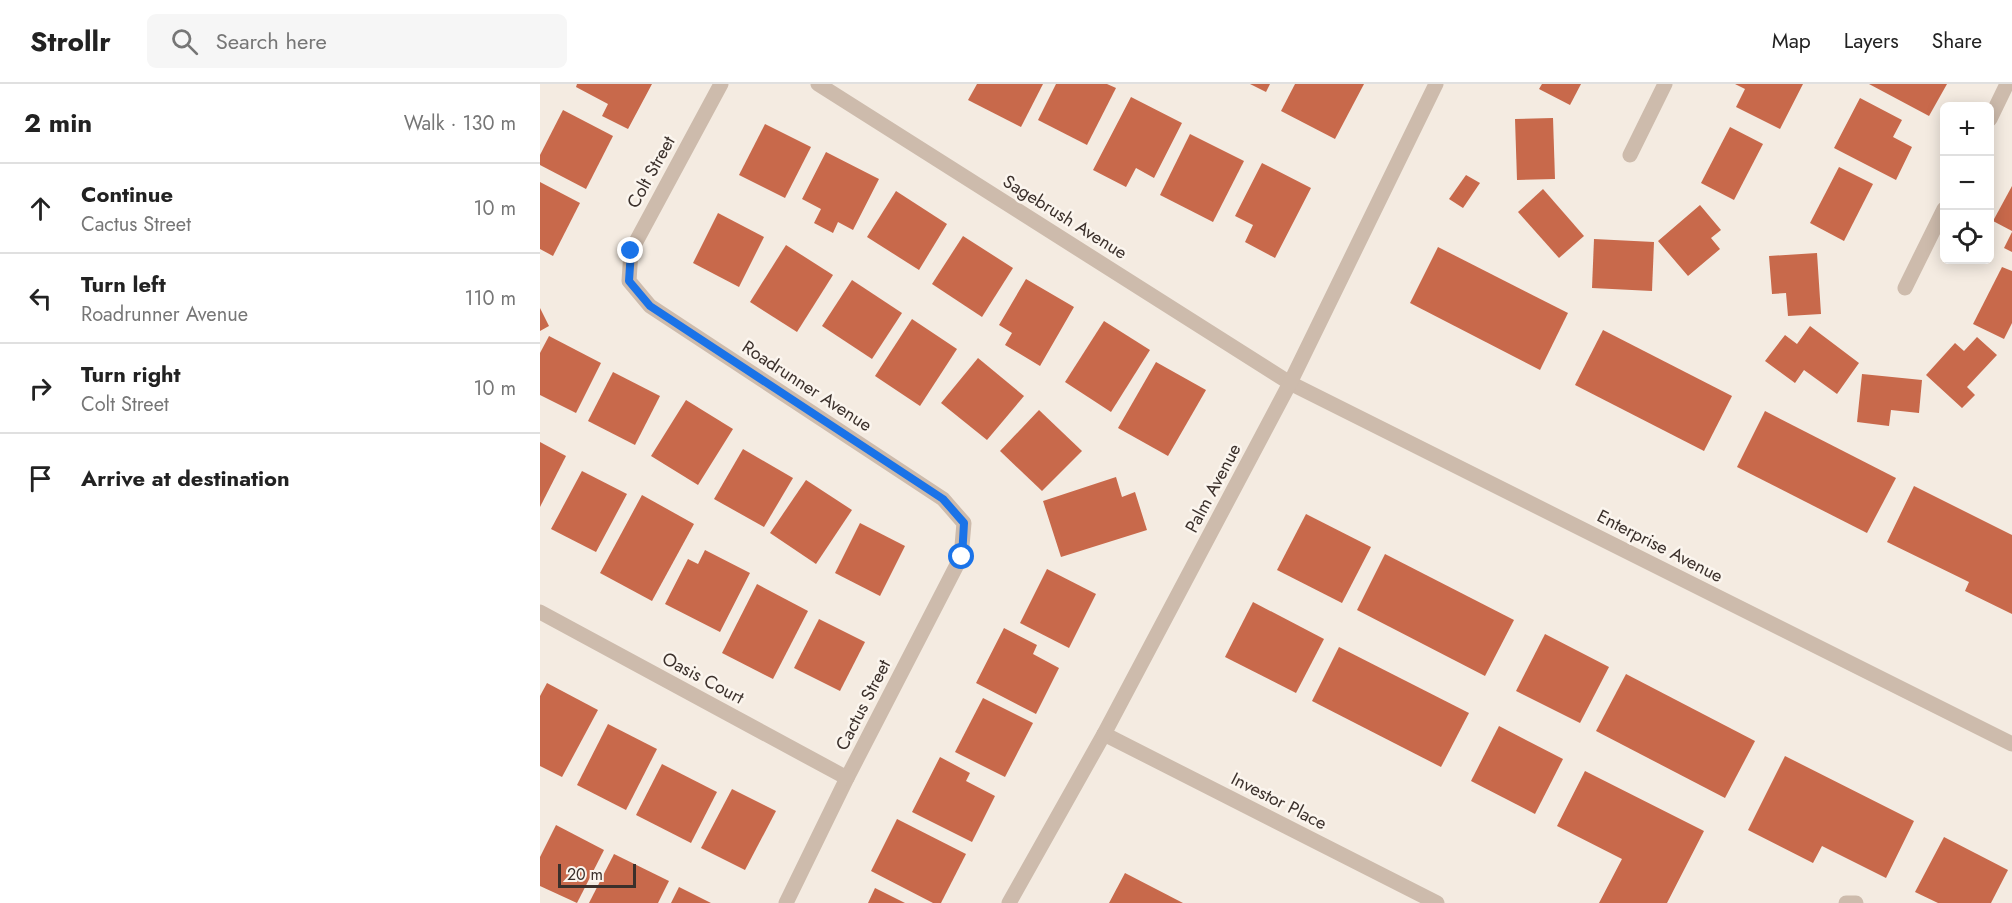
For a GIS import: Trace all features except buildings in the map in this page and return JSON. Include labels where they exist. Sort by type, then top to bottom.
[{"type":"street","name":"Colt Street","points":[[629,281],[631,251],[721,84]]},
{"type":"street","name":"Sagebrush Avenue","points":[[819,84],[1290,383]]},
{"type":"street","name":"Palm Avenue","points":[[1009,903],[1104,734],[1290,383],[1436,84]]},
{"type":"street","points":[[1630,155],[1665,84]]},
{"type":"street","points":[[1994,109],[2007,84]]},
{"type":"street","points":[[1905,288],[1944,210]]},
{"type":"street","name":"Roadrunner Avenue","points":[[629,281],[650,306],[943,499],[964,523]]},
{"type":"street","name":"Enterprise Avenue","points":[[1290,383],[2012,744]]},
{"type":"street","name":"Cactus Street","points":[[786,903],[847,778],[962,557],[964,523]]},
{"type":"street","name":"Oasis Court","points":[[540,612],[847,778]]},
{"type":"street","name":"Investor Place","points":[[1104,734],[1437,903]]},
{"type":"street","points":[[1846,903],[1856,903]]},
{"type":"route","points":[[631,251],[629,281],[650,306],[943,499],[964,523],[962,557]]}]
